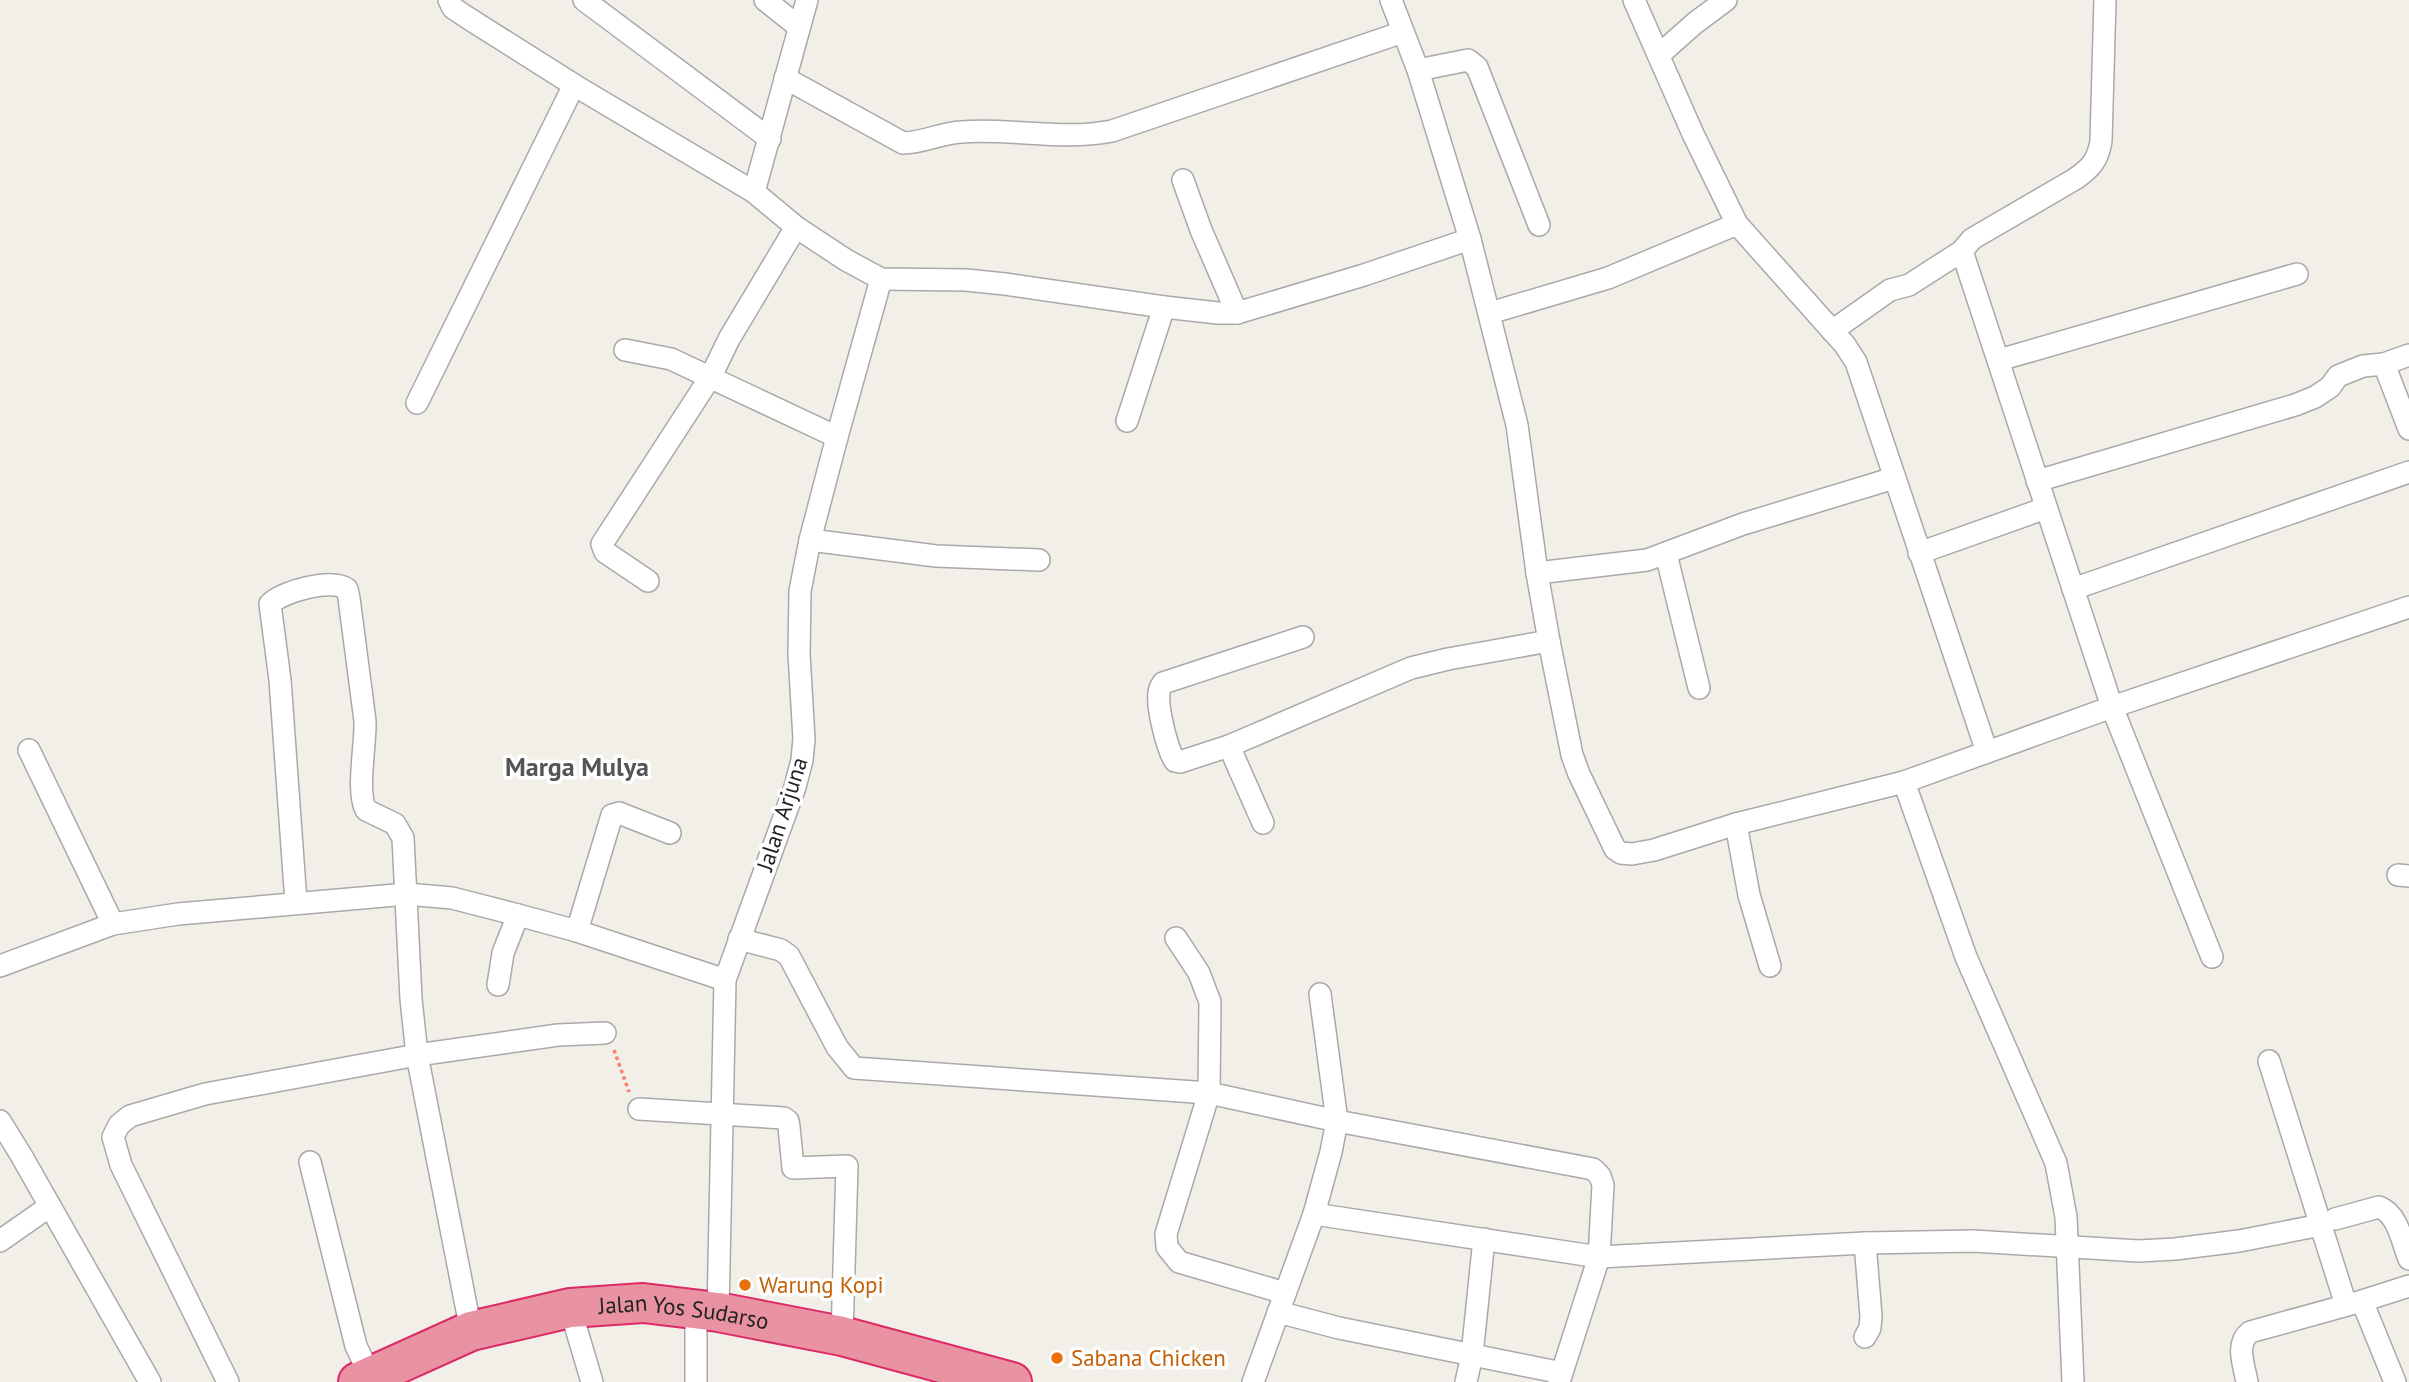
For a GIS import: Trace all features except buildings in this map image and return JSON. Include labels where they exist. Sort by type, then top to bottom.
[{"type":"highway","name":"Jalan Yos Sudarso","points":[[367,1380],[471,1331],[570,1308],[643,1303],[707,1310],[842,1336],[970,1376],[1013,1382]]},
{"type":"street","points":[[449,0],[453,8],[468,18],[574,85],[754,192],[796,227],[881,279],[1004,284],[1164,307],[1237,313],[1364,275],[1470,239]]},
{"type":"street","points":[[584,0],[770,139]]},
{"type":"street","points":[[765,0],[799,27]]},
{"type":"street","points":[[754,192],[807,0]]},
{"type":"street","points":[[1633,0],[1737,224],[1856,362],[1987,752]]},
{"type":"street","points":[[1659,55],[1726,0]]},
{"type":"street","points":[[1832,331],[1890,290],[1909,285],[1962,251],[1972,239],[2089,169],[2095,161],[2101,141],[2105,0]]},
{"type":"street","points":[[1396,2],[1403,32],[1418,70],[1470,239],[1520,440],[1537,573],[1573,755],[1579,774],[1615,849],[1621,853],[1632,855],[1654,850],[1736,824],[1905,782],[2112,707],[2409,607]]},
{"type":"street","points":[[785,78],[903,143],[962,132],[1049,133],[1070,137],[1112,131],[1403,32]]},
{"type":"street","points":[[1418,70],[1468,60],[1477,67],[1539,225]]},
{"type":"street","points":[[417,403],[574,85]]},
{"type":"street","points":[[1184,180],[1237,313]]},
{"type":"street","points":[[1490,313],[1608,278],[1737,224]]},
{"type":"street","points":[[648,581],[605,552],[602,544],[711,376],[735,328],[796,227]]},
{"type":"street","points":[[1962,251],[2112,707],[2212,957]]},
{"type":"street","points":[[1999,360],[2297,274]]},
{"type":"street","name":"Jalan Arjuna","points":[[696,1382],[707,1310],[722,1114],[725,980],[795,787],[802,760],[804,710],[799,654],[800,591],[810,540],[881,279]]},
{"type":"street","points":[[1127,421],[1164,307]]},
{"type":"street","points":[[625,350],[671,359],[837,437]]},
{"type":"street","points":[[2037,481],[2295,405],[2330,387],[2338,376],[2364,366],[2384,364],[2409,355]]},
{"type":"street","points":[[2384,364],[2409,429]]},
{"type":"street","points":[[2073,589],[2409,472]]},
{"type":"street","points":[[1537,573],[1622,564],[1666,554],[1743,524],[1894,478]]},
{"type":"street","points":[[1919,553],[2046,508]]},
{"type":"street","points":[[810,540],[936,556],[1039,560]]},
{"type":"street","points":[[1666,554],[1699,688]]},
{"type":"street","points":[[296,902],[280,680],[270,604],[283,595],[325,585],[342,586],[349,598],[365,721],[366,739],[360,798],[366,810],[395,824],[403,838],[411,999],[417,1055],[471,1331]]},
{"type":"street","points":[[1303,637],[1163,683],[1158,692],[1159,704],[1169,749],[1175,761],[1180,762],[1229,746],[1411,668],[1549,642]]},
{"type":"street","points":[[1229,746],[1263,823]]},
{"type":"street","points":[[29,750],[113,924]]},
{"type":"street","points":[[1905,782],[1966,957],[2056,1163],[2066,1217],[2073,1382]]},
{"type":"street","points":[[577,931],[612,816],[619,813],[670,833]]},
{"type":"street","points":[[1736,824],[1746,886],[1770,966]]},
{"type":"street","points":[[0,966],[113,924],[178,914],[407,894],[452,898],[518,915],[577,931],[725,980]]},
{"type":"street","points":[[498,985],[503,953],[518,915]]},
{"type":"street","points":[[738,939],[781,950],[789,956],[837,1047],[854,1068],[1209,1093],[1336,1121],[1593,1169],[1600,1176],[1602,1185],[1599,1257],[1561,1378],[1472,1355],[1339,1328],[1282,1302],[1179,1262],[1167,1247],[1166,1234],[1209,1093],[1210,1002],[1199,973],[1176,938]]},
{"type":"street","points":[[1252,1382],[1314,1214],[1331,1152],[1336,1121],[1320,994]]},
{"type":"street","points":[[228,1382],[115,1152],[113,1137],[119,1125],[144,1110],[205,1094],[417,1055],[558,1035],[604,1033]]},
{"type":"street","points":[[2269,1061],[2328,1222],[2354,1303],[2395,1382]]},
{"type":"street","points":[[639,1109],[788,1121],[793,1168],[847,1166],[842,1336]]},
{"type":"street","points":[[0,1121],[150,1382]]},
{"type":"street","points":[[310,1162],[367,1380]]},
{"type":"street","points":[[0,1241],[50,1206]]},
{"type":"street","points":[[1314,1214],[1599,1257],[1864,1243],[1973,1241],[2139,1251],[2194,1248],[2328,1222],[2379,1207],[2393,1217],[2409,1259]]},
{"type":"street","points":[[1466,1382],[1472,1355],[1484,1239]]},
{"type":"street","points":[[1864,1243],[1871,1316],[1870,1328],[1865,1337]]},
{"type":"street","points":[[2247,1382],[2241,1345],[2243,1338],[2250,1332],[2409,1286]]},
{"type":"street","points":[[570,1308],[592,1382]]},
{"type":"path","points":[[604,1033],[611,1039],[633,1105],[639,1109]]},
{"type":"place","name":"Warung Kopi","points":[[745,1285]]},
{"type":"place","name":"Sabana Chicken","points":[[1057,1358]]},
{"type":"district","name":"Marga Mulya","points":[[577,767]]}]
